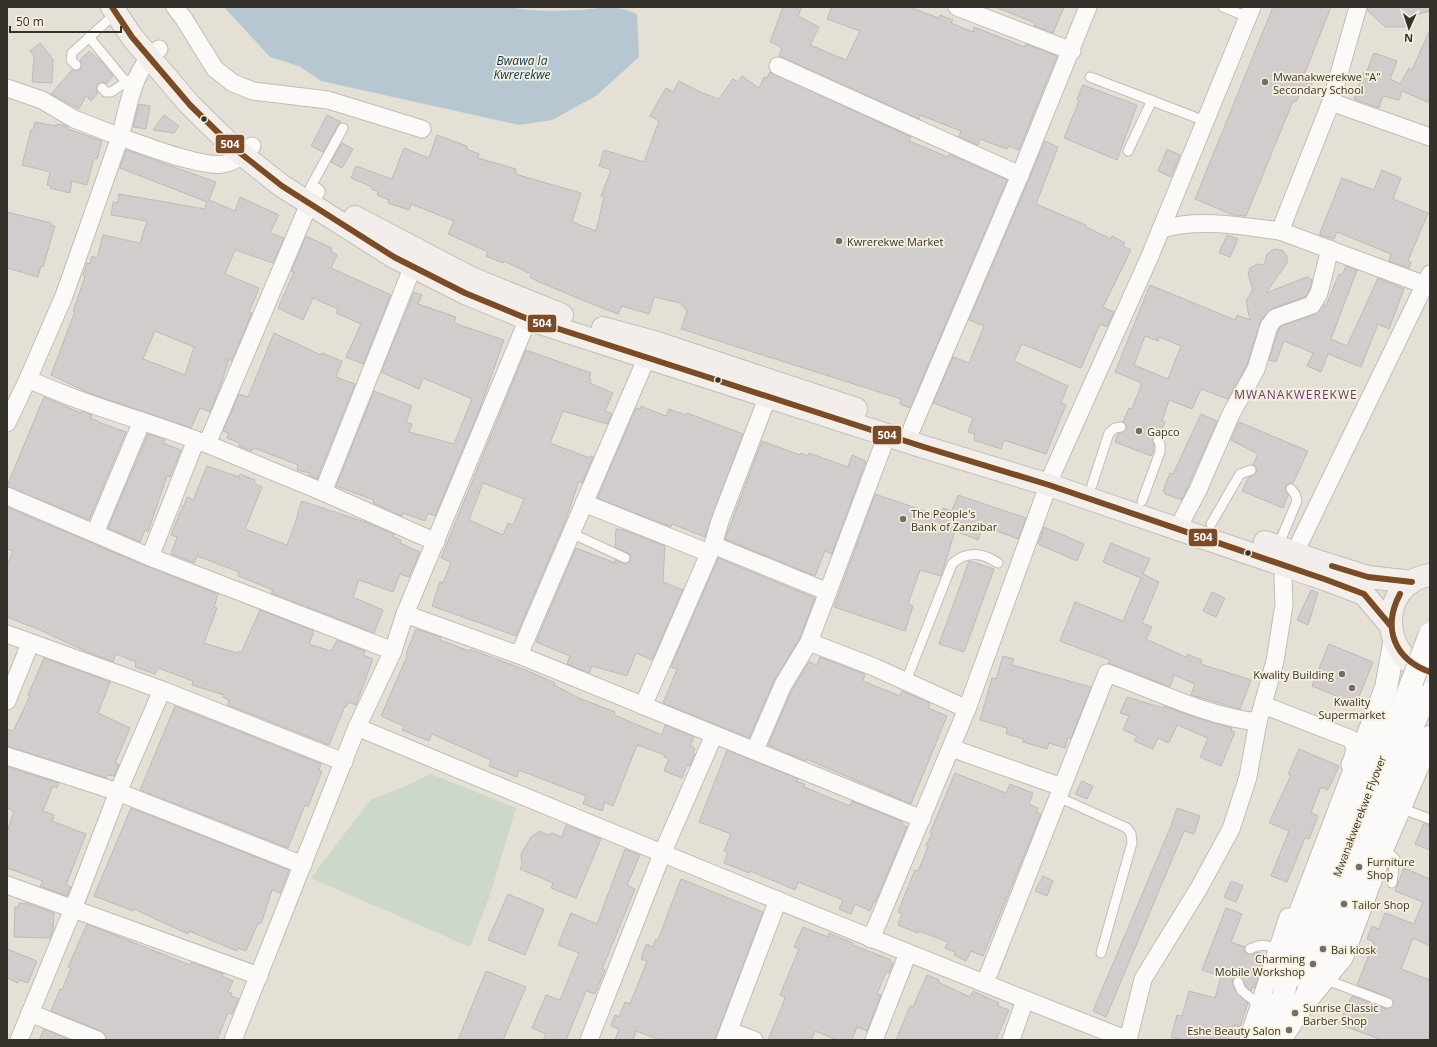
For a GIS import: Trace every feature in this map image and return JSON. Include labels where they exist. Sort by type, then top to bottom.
[{"type":"main road","points":[[119,9],[154,53],[190,104],[247,150],[412,266],[465,293],[528,319],[887,435],[1051,479],[1092,485],[1142,501],[1181,522],[1211,524],[1286,555],[1364,594],[1392,634],[1405,659],[1420,670],[1425,681]]},
{"type":"main road","points":[[312,195],[344,210],[471,278],[534,305],[578,321],[654,342],[912,428],[1051,479],[1286,555],[1314,560],[1368,576],[1424,574]]},
{"type":"main road","points":[[1275,1040],[1294,1000],[1292,934],[1386,688],[1392,634],[1391,612],[1403,590],[1424,574]]},
{"type":"main road","name":"Mwanakwerekwe Flyover","points":[[1294,1000],[1310,941],[1425,681],[1430,634]]},
{"type":"main road","points":[[1294,1000],[1324,979],[1342,957],[1381,852],[1428,748]]},
{"type":"street","points":[[175,7],[216,69],[233,83],[253,91],[328,100],[422,130]]},
{"type":"street","points":[[957,7],[1072,51]]},
{"type":"street","points":[[912,428],[1072,51],[1088,7]]},
{"type":"street","points":[[1280,231],[1331,102],[1358,7]]},
{"type":"street","points":[[871,939],[967,708],[1051,479],[1162,229],[1250,12]]},
{"type":"street","points":[[7,423],[64,296],[120,137],[131,79],[154,53]]},
{"type":"street","points":[[778,66],[1020,175]]},
{"type":"street","points":[[7,88],[42,100],[74,119],[120,137],[180,157],[202,162],[224,164],[247,150]]},
{"type":"street","points":[[1331,102],[1430,137]]},
{"type":"street","points":[[150,557],[312,195]]},
{"type":"street","points":[[357,727],[871,939],[1128,1040],[1143,979],[1199,888],[1230,829],[1248,777],[1258,722],[1275,661],[1284,605],[1283,577],[1286,555],[1427,279],[1330,249],[1280,231],[1227,224],[1181,224],[1162,229]]},
{"type":"street","points":[[1181,522],[1198,490],[1231,414],[1256,369],[1269,326],[1275,318],[1312,305],[1319,293],[1330,249]]},
{"type":"street","points":[[323,492],[412,266]]},
{"type":"street","points":[[233,1040],[357,727],[393,651],[405,614],[528,319]]},
{"type":"street","points":[[519,655],[647,357]]},
{"type":"street","points":[[28,379],[62,395],[201,442],[323,492],[436,542]]},
{"type":"street","points":[[643,706],[711,549],[768,396]]},
{"type":"street","points":[[95,533],[142,421]]},
{"type":"street","points":[[754,750],[783,685],[809,642],[887,435]]},
{"type":"street","points":[[7,496],[150,557],[393,651]]},
{"type":"street","points":[[584,503],[828,592]]},
{"type":"street","points":[[405,614],[519,655],[922,819]]},
{"type":"street","points":[[7,634],[30,644],[162,690],[344,762]]},
{"type":"street","points":[[809,642],[906,681],[967,708]]},
{"type":"street","points":[[7,701],[30,644]]},
{"type":"street","points":[[985,983],[1107,673],[1186,705],[1241,720],[1258,722]]},
{"type":"street","points":[[19,1040],[73,909],[118,792],[162,690]]},
{"type":"street","points":[[1248,1040],[1258,1004],[1291,906],[1355,754],[1355,745],[1352,739],[1263,705]]},
{"type":"street","points":[[589,1040],[662,854],[714,735]]},
{"type":"street","points":[[951,748],[1060,792]]},
{"type":"street","points":[[7,756],[118,792],[303,865]]},
{"type":"street","points":[[7,885],[259,976]]},
{"type":"street","points":[[754,1040],[727,1035],[778,900]]},
{"type":"street","points":[[874,1040],[908,953]]},
{"type":"street","points":[[1011,1040],[1026,1000]]},
{"type":"street","points":[[30,1013],[97,1040]]},
{"type":"lane","points":[[1223,7],[1250,12]]},
{"type":"lane","points":[[76,65],[71,60],[72,53],[119,9]]},
{"type":"lane","points":[[89,37],[131,79],[111,92],[106,92],[102,88]]},
{"type":"lane","points":[[1090,77],[1205,121]]},
{"type":"lane","points":[[1128,152],[1152,100]]},
{"type":"lane","points":[[312,195],[343,128]]},
{"type":"lane","points":[[1092,485],[1109,433],[1115,428],[1121,427]]},
{"type":"lane","points":[[1142,501],[1160,452],[1160,444],[1158,440]]},
{"type":"lane","points":[[1211,524],[1240,474],[1246,470],[1251,470]]},
{"type":"lane","points":[[1286,555],[1297,501],[1295,494],[1291,489]]},
{"type":"lane","points":[[571,533],[625,558]]},
{"type":"lane","points":[[906,681],[952,564],[960,557],[976,553],[998,563]]},
{"type":"lane","points":[[1060,792],[1127,828],[1131,834],[1132,843],[1101,953]]},
{"type":"lane","points":[[1400,808],[1430,819]]},
{"type":"lane","points":[[1381,852],[1391,855],[1395,859],[1392,882]]},
{"type":"lane","points":[[1250,949],[1256,946],[1268,945],[1277,949]]},
{"type":"lane","points":[[1324,979],[1388,1003]]},
{"type":"lane","points":[[1238,982],[1244,993],[1258,1004]]},
{"type":"green space","points":[[431,774],[516,808],[490,895],[470,947],[311,878],[371,799],[404,787]]},
{"type":"water","name":"Bwawa la Kwrerekwe","points":[[224,7],[509,7],[526,10],[554,11],[615,8],[637,14],[639,57],[596,96],[552,120],[519,125],[321,81],[299,66],[270,57]]},
{"type":"building","points":[[783,7],[802,7],[798,16],[819,27],[810,45],[846,60],[860,31],[827,19],[832,7],[909,7],[939,18],[940,15],[953,20],[951,23],[973,32],[974,27],[1025,47],[1026,44],[1057,56],[1019,150],[1009,146],[1007,149],[980,139],[978,145],[959,137],[961,131],[920,115],[919,119],[779,56],[782,49],[780,46],[770,42]]},
{"type":"building","points":[[995,7],[1064,7],[1053,33],[1034,26],[1035,23]]},
{"type":"building","points":[[1273,7],[1331,7],[1304,75],[1314,79],[1307,94],[1301,91],[1296,102],[1293,101],[1246,216],[1233,215],[1195,199]]},
{"type":"building","points":[[1368,7],[1430,7],[1430,11],[1408,17],[1405,27],[1385,27],[1367,10]]},
{"type":"building","points":[[1430,30],[1430,103],[1402,91],[1399,100],[1383,96],[1379,108],[1354,99],[1364,72],[1366,73],[1374,53],[1397,61],[1390,79],[1400,84],[1409,68],[1412,70]]},
{"type":"building","points":[[40,43],[53,59],[52,83],[32,82],[34,56],[30,51]]},
{"type":"building","points":[[89,51],[102,62],[113,76],[106,84],[103,82],[98,84],[96,89],[98,93],[91,101],[86,96],[79,109],[51,94],[72,70],[77,71],[80,69],[82,64],[80,60]]},
{"type":"building","points":[[770,72],[911,137],[909,141],[948,157],[950,154],[1007,180],[910,408],[900,404],[901,399],[681,329],[687,311],[680,303],[654,297],[649,314],[622,306],[618,314],[582,300],[537,281],[530,277],[531,274],[504,261],[503,263],[486,256],[488,252],[448,234],[454,221],[411,204],[409,210],[388,203],[389,200],[377,195],[378,192],[372,189],[372,187],[351,178],[356,166],[392,179],[404,148],[429,158],[437,135],[467,146],[467,149],[479,154],[478,158],[516,169],[515,174],[581,193],[572,222],[596,231],[604,197],[601,196],[611,170],[599,166],[604,150],[644,162],[659,121],[650,116],[666,88],[673,92],[679,81],[700,92],[719,99],[733,79],[738,82],[742,76],[759,88],[764,77],[767,78]]},
{"type":"building","points":[[1083,85],[1137,105],[1117,160],[1064,138],[1079,101],[1077,99]]},
{"type":"building","points":[[139,104],[150,106],[146,129],[133,127]]},
{"type":"building","points":[[164,115],[179,126],[174,133],[153,130]]},
{"type":"building","points":[[327,115],[341,122],[323,152],[311,146]]},
{"type":"building","points":[[35,122],[56,126],[56,124],[67,126],[68,129],[102,141],[97,159],[94,158],[87,185],[72,181],[70,193],[50,188],[51,186],[47,185],[50,172],[22,165],[31,130],[33,130]]},
{"type":"building","points":[[1045,141],[1058,147],[1036,204],[1086,225],[1086,227],[1111,239],[1112,236],[1125,243],[1123,246],[1131,250],[1103,307],[1114,312],[1107,327],[1100,324],[1081,368],[1022,344],[1014,361],[1068,386],[1061,403],[1066,405],[1046,454],[1004,440],[1001,449],[974,440],[975,434],[968,432],[973,418],[933,403],[953,357],[969,363],[984,326],[969,320]]},
{"type":"building","points":[[342,143],[353,149],[342,168],[331,162]]},
{"type":"building","points":[[1167,149],[1180,155],[1171,177],[1158,171]]},
{"type":"building","points":[[126,150],[216,182],[209,200],[235,211],[240,197],[279,215],[270,233],[284,238],[273,263],[235,250],[225,274],[259,288],[249,312],[252,313],[232,361],[229,359],[210,412],[200,408],[191,428],[89,393],[51,375],[75,311],[73,311],[85,277],[83,275],[87,263],[90,264],[92,256],[97,258],[103,235],[140,243],[147,221],[111,215],[113,202],[118,203],[119,194],[205,209],[207,202],[120,168]],"holes":[[[155,331],[194,347],[185,375],[143,359]]]},
{"type":"building","points":[[1382,170],[1401,178],[1393,199],[1428,213],[1408,261],[1411,262],[1409,268],[1389,261],[1391,254],[1337,232],[1334,239],[1320,235],[1342,178],[1374,190]]},
{"type":"building","points":[[7,212],[51,223],[51,225],[55,226],[43,267],[41,266],[38,277],[7,268]]},
{"type":"building","points":[[1227,235],[1238,239],[1230,257],[1219,253]]},
{"type":"building","points":[[306,236],[332,248],[331,251],[337,255],[331,268],[391,295],[363,364],[346,357],[361,324],[336,313],[338,309],[313,298],[303,320],[278,308],[294,272],[291,271]]},
{"type":"building","points":[[1274,249],[1282,250],[1287,256],[1287,263],[1266,293],[1307,277],[1312,280],[1310,289],[1305,297],[1271,309],[1261,320],[1247,365],[1228,399],[1201,389],[1192,409],[1169,400],[1162,421],[1165,422],[1160,434],[1153,437],[1154,449],[1151,456],[1115,442],[1118,434],[1126,429],[1127,426],[1123,422],[1129,408],[1132,409],[1142,383],[1115,372],[1150,285],[1235,320],[1237,315],[1250,320],[1246,301],[1253,289],[1248,275],[1250,268],[1257,264],[1264,265],[1267,254]],"holes":[[[1145,336],[1158,341],[1159,337],[1181,346],[1168,379],[1134,365]]]},
{"type":"building","points":[[1346,266],[1357,270],[1331,339],[1347,346],[1378,278],[1404,289],[1389,329],[1378,324],[1361,367],[1328,354],[1321,372],[1307,366],[1313,353],[1284,341],[1276,362],[1269,360],[1281,326],[1315,314],[1324,304],[1325,308],[1339,274],[1342,275]]},
{"type":"building","points":[[414,292],[422,295],[418,304],[456,317],[454,323],[504,340],[480,408],[435,516],[428,513],[425,521],[403,513],[402,516],[373,503],[374,500],[336,486],[374,391],[412,406],[406,422],[412,424],[409,432],[454,444],[472,399],[423,378],[419,389],[381,372]]},
{"type":"building","points":[[274,333],[321,355],[322,353],[342,361],[336,377],[355,384],[317,479],[309,475],[310,473],[297,470],[298,465],[254,448],[251,451],[239,446],[240,443],[227,438],[229,433],[223,431],[239,394],[248,397]]},
{"type":"building","points":[[526,350],[591,373],[589,379],[591,379],[590,383],[613,393],[605,411],[612,414],[607,424],[563,411],[550,443],[590,458],[591,456],[593,457],[582,483],[579,481],[565,522],[516,636],[432,606],[440,582],[443,583],[451,562],[441,558]],"holes":[[[483,483],[524,499],[513,525],[508,523],[503,535],[469,520]]]},
{"type":"building","points":[[44,397],[81,413],[82,411],[92,415],[90,418],[126,432],[89,520],[7,486]]},
{"type":"building","points":[[641,406],[666,416],[669,409],[686,415],[687,413],[743,434],[705,537],[672,524],[671,527],[597,498],[636,408],[640,409]]},
{"type":"building","points":[[1201,414],[1217,421],[1182,500],[1165,494],[1163,491],[1170,473],[1173,474]]},
{"type":"building","points":[[1239,422],[1308,451],[1293,483],[1286,486],[1285,490],[1288,495],[1283,508],[1242,491],[1248,478],[1257,471],[1253,465],[1258,454],[1231,440]]},
{"type":"building","points":[[148,434],[165,439],[163,443],[181,450],[170,477],[167,476],[148,532],[145,530],[140,542],[108,528]]},
{"type":"building","points":[[762,441],[800,455],[801,453],[808,456],[809,453],[848,467],[852,455],[866,461],[832,554],[825,551],[815,576],[725,539]]},
{"type":"building","points":[[207,466],[239,477],[240,474],[255,480],[254,483],[262,487],[245,529],[287,545],[302,501],[365,522],[394,534],[393,537],[401,540],[400,543],[420,552],[409,577],[400,574],[393,592],[359,580],[353,597],[383,610],[374,633],[271,593],[273,590],[238,576],[239,572],[197,556],[194,563],[171,554],[177,537],[171,535],[183,505],[184,506],[187,497],[193,500]]},
{"type":"building","points":[[875,494],[940,516],[943,508],[952,511],[958,495],[1026,518],[1018,539],[983,526],[978,540],[955,531],[941,576],[920,570],[908,604],[913,606],[905,631],[834,607]]},
{"type":"building","points":[[7,507],[146,566],[218,594],[214,607],[217,608],[204,643],[241,653],[260,610],[314,631],[309,644],[331,651],[337,640],[365,651],[363,655],[373,659],[356,705],[348,702],[346,707],[345,706],[329,745],[228,705],[229,700],[223,697],[224,695],[192,685],[193,681],[158,668],[155,674],[135,667],[136,662],[116,654],[113,662],[7,617],[7,566],[13,551],[7,549]]},
{"type":"building","points":[[1044,527],[1084,544],[1077,561],[1038,544]]},
{"type":"building","points":[[616,529],[624,530],[665,546],[663,582],[683,590],[652,660],[636,653],[627,676],[592,666],[589,673],[567,664],[570,656],[536,642],[576,548],[615,563],[615,560],[625,564],[630,561],[630,554],[615,547]]},
{"type":"building","points":[[1111,543],[1150,559],[1143,574],[1159,582],[1142,623],[1152,627],[1146,639],[1186,657],[1187,654],[1202,660],[1201,664],[1251,680],[1240,709],[1191,695],[1195,684],[1174,675],[1170,687],[1108,663],[1110,660],[1060,641],[1075,602],[1123,621],[1141,578],[1103,562]]},
{"type":"building","points":[[718,558],[815,598],[800,638],[774,681],[749,738],[663,703],[677,669],[671,667]]},
{"type":"building","points":[[969,561],[994,569],[964,652],[939,644]]},
{"type":"building","points":[[1311,590],[1318,593],[1308,625],[1297,620]]},
{"type":"building","points":[[1212,592],[1225,598],[1216,617],[1203,611]]},
{"type":"building","points":[[416,629],[441,637],[440,640],[469,651],[470,649],[528,671],[555,683],[554,685],[579,698],[615,712],[614,715],[662,735],[665,725],[694,737],[690,746],[695,748],[693,753],[695,754],[690,766],[687,765],[682,778],[664,771],[669,759],[664,757],[665,755],[637,745],[613,806],[605,802],[602,811],[583,804],[586,796],[519,770],[517,777],[489,766],[491,760],[432,734],[429,741],[402,730],[404,726],[381,716],[408,654],[406,654]]},
{"type":"building","name":"Kwality Building","points":[[1329,644],[1373,662],[1356,704],[1312,686]]},
{"type":"building","points":[[1003,656],[1014,659],[1012,665],[1091,687],[1071,738],[1068,738],[1065,748],[1049,743],[1047,749],[1023,742],[1024,739],[1006,734],[1007,728],[980,720],[992,678],[996,679]]},
{"type":"building","points":[[820,657],[865,674],[863,681],[900,696],[902,691],[930,703],[928,708],[947,716],[911,804],[806,759],[806,761],[768,745],[792,690],[809,662],[817,665]]},
{"type":"building","points":[[44,658],[110,682],[98,713],[130,728],[115,763],[119,764],[114,776],[107,775],[106,778],[7,746],[7,729],[13,731],[30,696],[28,695]]},
{"type":"building","points":[[1127,697],[1163,708],[1164,706],[1197,718],[1232,728],[1231,731],[1235,732],[1221,766],[1200,757],[1208,738],[1177,725],[1169,743],[1158,738],[1153,749],[1134,741],[1137,736],[1123,730],[1129,716],[1120,713]]},
{"type":"building","points":[[175,706],[321,764],[319,770],[322,771],[308,807],[305,805],[288,848],[140,790]]},
{"type":"building","points":[[1299,749],[1339,766],[1328,790],[1321,787],[1311,812],[1318,816],[1309,839],[1305,838],[1287,882],[1271,876],[1289,831],[1269,823],[1291,775],[1288,774]]},
{"type":"building","points":[[727,750],[798,779],[797,782],[805,784],[804,787],[850,806],[852,801],[903,822],[902,825],[907,827],[870,911],[855,904],[851,914],[839,909],[843,900],[798,882],[795,890],[750,871],[749,873],[724,863],[728,853],[724,851],[731,834],[699,822]]},
{"type":"building","points":[[7,767],[59,783],[57,788],[53,786],[43,811],[54,815],[52,821],[86,834],[66,885],[71,887],[67,896],[40,886],[43,881],[7,868],[7,832],[14,811],[7,808]]},
{"type":"building","points":[[955,773],[1006,793],[1010,784],[1033,793],[1029,804],[1038,808],[1036,812],[1041,814],[983,956],[971,951],[966,961],[954,955],[955,952],[945,948],[948,942],[898,925],[902,914],[898,912],[915,870],[918,871],[928,847],[926,846],[932,833],[930,833]]},
{"type":"building","points":[[1082,781],[1093,786],[1087,799],[1075,794]]},
{"type":"building","points":[[131,808],[289,870],[280,893],[272,890],[262,921],[260,924],[258,923],[246,951],[238,948],[237,951],[189,931],[188,934],[134,909],[133,911],[94,896]]},
{"type":"building","points":[[1177,808],[1200,816],[1194,834],[1184,831],[1106,1017],[1093,1011],[1171,826]]},
{"type":"building","points":[[1424,823],[1430,825],[1430,850],[1415,844]]},
{"type":"building","points":[[566,825],[601,839],[576,898],[551,888],[553,883],[520,869],[522,864],[521,854],[531,837],[540,831],[548,835],[552,833],[562,837]]},
{"type":"building","points":[[625,849],[640,855],[627,885],[635,889],[602,969],[605,970],[595,994],[586,991],[566,1040],[543,1040],[546,1034],[532,1028],[546,995],[560,1000],[579,953],[558,945],[571,913],[597,924]]},
{"type":"building","points":[[1404,868],[1430,879],[1430,946],[1413,938],[1401,969],[1430,980],[1430,1040],[1382,1040],[1339,1024],[1352,996],[1386,1009],[1393,1005],[1394,1002],[1390,998],[1357,985],[1374,942],[1367,939],[1372,926],[1379,929],[1385,913],[1414,924],[1423,902],[1395,891]]},
{"type":"building","points":[[1043,876],[1053,881],[1047,896],[1035,891]]},
{"type":"building","points":[[681,879],[763,912],[715,1040],[660,1040],[636,1031],[633,1040],[615,1040],[619,1029],[611,1026],[615,1015],[619,1017],[625,1002],[630,1004],[647,961],[641,959],[646,944],[653,947],[656,939],[658,940]]},
{"type":"building","points":[[1231,881],[1243,886],[1236,902],[1224,897]]},
{"type":"building","points":[[508,894],[544,909],[525,955],[488,940]]},
{"type":"building","points":[[19,903],[29,904],[54,913],[53,930],[50,938],[14,937],[15,907],[19,907]]},
{"type":"building","points":[[1226,908],[1242,914],[1231,942],[1245,947],[1244,951],[1247,954],[1258,952],[1265,955],[1255,988],[1252,987],[1251,991],[1241,977],[1236,976],[1232,981],[1236,992],[1248,1003],[1240,1027],[1233,1025],[1229,1040],[1182,1040],[1171,1037],[1177,1015],[1182,1016],[1189,991],[1215,998],[1221,976],[1202,970]]},
{"type":"building","points":[[87,924],[190,965],[191,962],[223,974],[222,976],[233,981],[228,992],[232,993],[231,996],[239,999],[232,1014],[228,1013],[217,1040],[107,1040],[105,1034],[101,1031],[51,1011],[60,989],[62,990],[71,968],[68,967]]},
{"type":"building","points":[[803,927],[828,937],[829,933],[853,943],[853,945],[891,960],[890,962],[893,963],[889,973],[886,972],[877,994],[881,995],[867,1031],[857,1027],[852,1040],[837,1040],[815,1031],[811,1040],[768,1040],[784,1001],[785,997],[780,995],[799,949],[794,947]]},
{"type":"building","points":[[7,949],[37,961],[28,983],[19,980],[18,983],[7,978]]},
{"type":"building","points":[[486,971],[526,987],[503,1040],[458,1040]]},
{"type":"building","points":[[927,975],[939,980],[938,982],[970,997],[973,991],[999,1003],[998,1006],[1009,1010],[996,1040],[896,1040],[910,1006],[913,1007]]},
{"type":"building","points":[[44,1029],[70,1040],[39,1040]]},
{"type":"transit line","name":"504","points":[[112,7],[132,37],[190,105],[235,149],[282,186],[394,257],[465,293],[528,319],[924,447],[1049,485],[1327,580],[1364,594],[1390,625]]},
{"type":"transit line","name":"504","points":[[1332,566],[1368,577],[1412,582]]},
{"type":"transit line","name":"504","points":[[1400,594],[1392,619],[1392,630],[1395,641],[1400,651],[1408,659],[1430,672]]},
{"type":"place","name":"Mwanakwerekwe \"A\" Secondary School","points":[[1265,82]]},
{"type":"place","name":"Kwrerekwe Market","points":[[839,241]]},
{"type":"place","name":"Gapco","points":[[1139,431]]},
{"type":"place","name":"The People's Bank of Zanzibar","points":[[903,519]]},
{"type":"place","name":"Kwality Building","points":[[1342,674]]},
{"type":"place","name":"Kwality Supermarket","points":[[1352,688]]},
{"type":"place","name":"Furniture Shop","points":[[1359,867]]},
{"type":"place","name":"Tailor Shop","points":[[1344,904]]},
{"type":"place","name":"Bai kiosk","points":[[1323,949]]},
{"type":"place","name":"Charming Mobile Workshop","points":[[1313,964]]},
{"type":"place","name":"Sunrise Classic Barber Shop","points":[[1295,1013]]},
{"type":"place","name":"Eshe Beauty Salon","points":[[1289,1030]]},
{"type":"district","name":"MWANAKWEREKWE","points":[[1296,394]]}]
